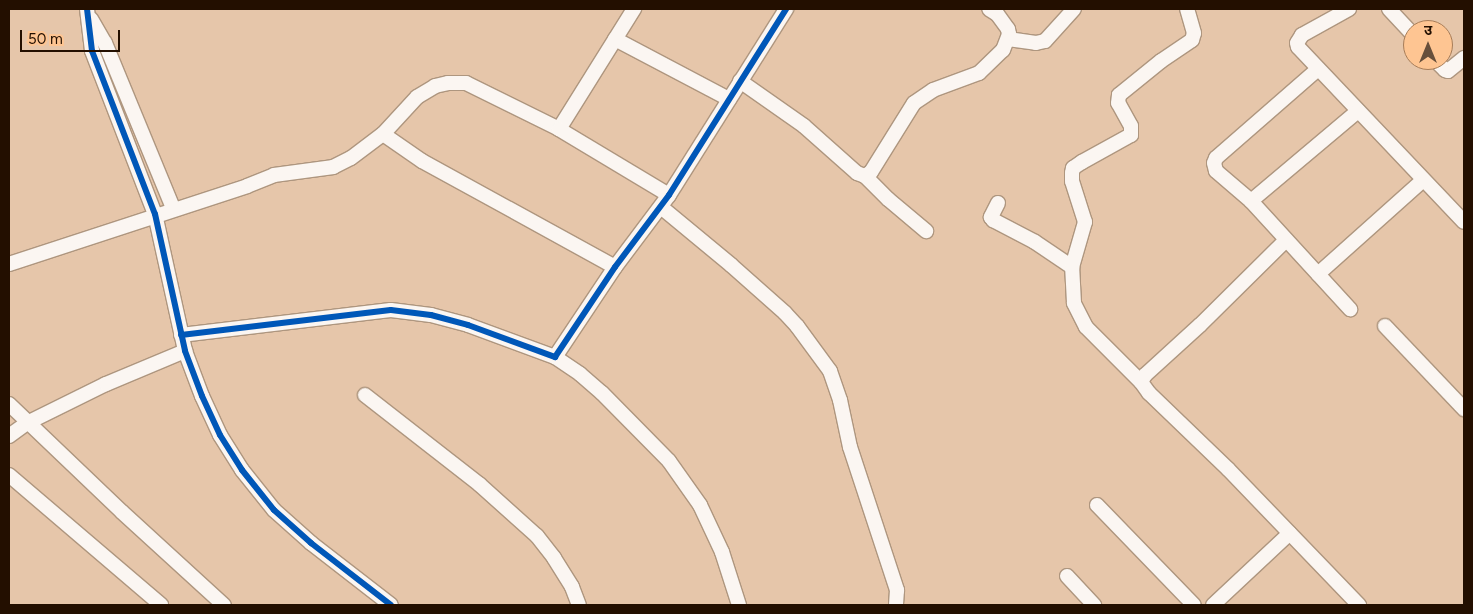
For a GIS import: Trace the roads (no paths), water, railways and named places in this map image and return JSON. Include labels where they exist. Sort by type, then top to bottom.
[{"type":"street","points":[[559,129],[634,9]]},
{"type":"street","points":[[1008,39],[1036,43],[1045,41],[1074,9]]},
{"type":"street","points":[[1187,9],[1194,33],[1192,40],[1161,61],[1119,96],[1118,104],[1131,126],[1131,135],[1074,168],[1072,181],[1085,222],[1072,266],[1074,304],[1086,327],[1359,605]]},
{"type":"street","points":[[1349,9],[1302,35],[1298,40],[1298,47],[1464,222]]},
{"type":"street","points":[[1390,9],[1403,24]]},
{"type":"street","points":[[556,357],[615,266],[665,201],[729,99],[781,10]]},
{"type":"street","points":[[866,176],[871,172],[914,103],[933,90],[979,73],[998,58],[1008,39],[1008,29],[996,11]]},
{"type":"street","points":[[88,12],[105,43],[173,208]]},
{"type":"street","points":[[88,12],[92,51],[155,214],[185,351],[202,396],[220,435],[274,510],[311,543],[391,605]]},
{"type":"street","points":[[615,39],[729,99]]},
{"type":"street","points":[[1453,67],[1464,58]]},
{"type":"street","points":[[1318,69],[1216,158],[1214,163],[1216,170],[1251,202],[1350,310]]},
{"type":"street","points":[[740,80],[804,126],[857,173],[866,176],[888,199],[926,231]]},
{"type":"street","points":[[9,264],[173,208],[247,186],[274,174],[333,167],[351,158],[383,134],[416,97],[435,86],[456,82],[466,83],[559,129],[665,201],[797,326],[830,371],[840,400],[850,447],[897,590],[896,605]]},
{"type":"street","points":[[1251,202],[1358,111]]},
{"type":"street","points":[[383,134],[422,161],[615,266]]},
{"type":"street","points":[[1318,274],[1423,180]]},
{"type":"street","points":[[998,203],[991,217],[994,220],[1035,242],[1072,266]]},
{"type":"street","points":[[1141,382],[1145,375],[1200,325],[1286,240]]},
{"type":"street","points":[[182,335],[391,310],[431,315],[468,325],[556,357],[602,393],[669,461],[700,505],[722,552],[739,605]]},
{"type":"street","points":[[1385,326],[1464,409]]},
{"type":"street","points":[[9,436],[27,423],[106,384],[185,351]]},
{"type":"street","points":[[365,395],[479,484],[537,536],[572,587],[579,605]]},
{"type":"street","points":[[9,404],[27,423],[224,605]]},
{"type":"street","points":[[9,475],[161,605]]},
{"type":"street","points":[[1097,506],[1194,605]]},
{"type":"street","points":[[1213,605],[1290,533]]},
{"type":"street","points":[[1067,576],[1094,605]]}]
